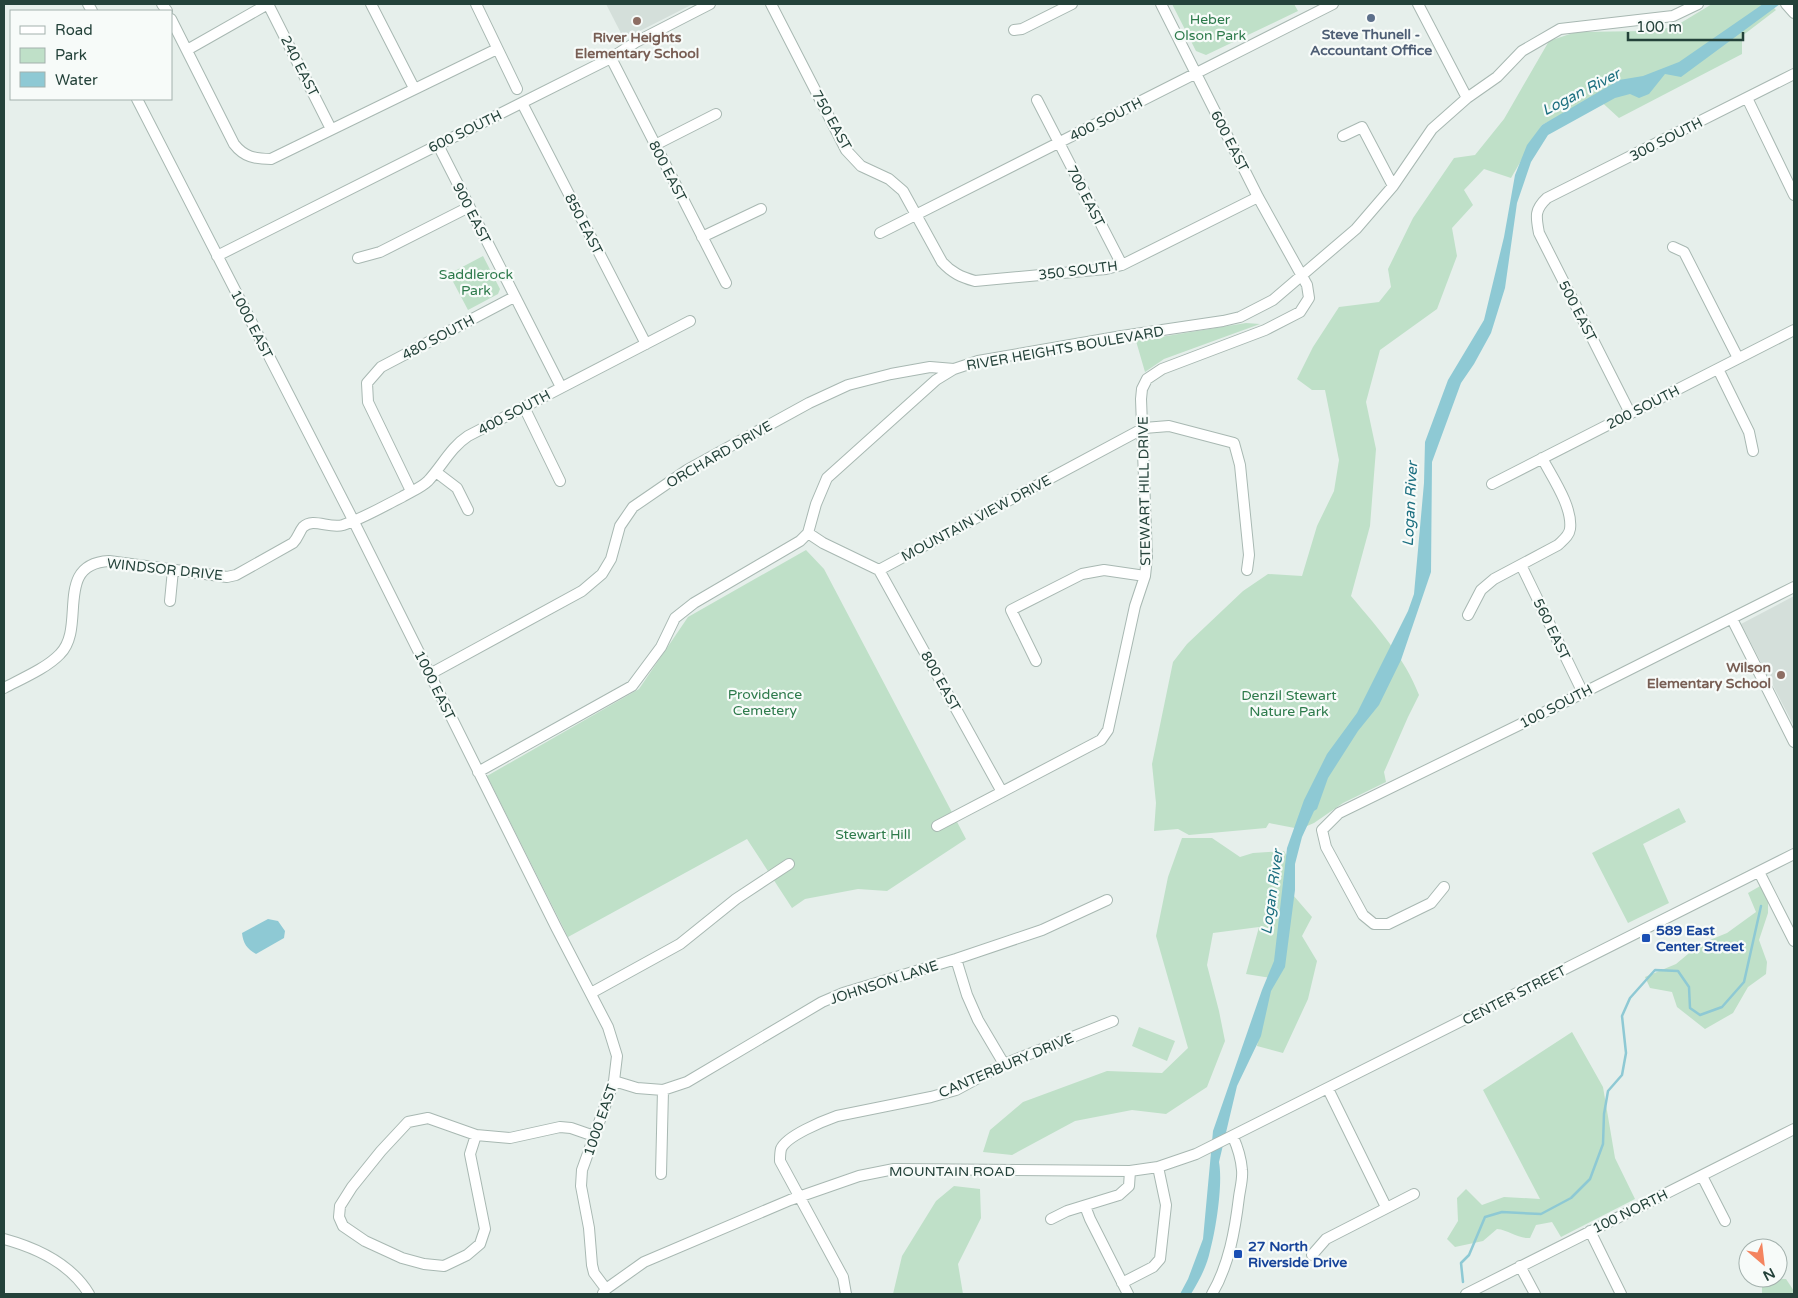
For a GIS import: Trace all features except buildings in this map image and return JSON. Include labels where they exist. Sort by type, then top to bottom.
[{"type":"street","points":[[187,50],[268,4]]},
{"type":"street","name":"240 EAST","points":[[268,4],[331,129]]},
{"type":"street","points":[[371,4],[414,88]]},
{"type":"street","points":[[476,4],[516,89]]},
{"type":"street","name":"600 SOUTH","points":[[217,256],[611,58],[636,42],[710,4]]},
{"type":"street","name":"750 EAST","points":[[771,4],[846,150],[861,166],[888,179],[903,191],[917,214]]},
{"type":"street","points":[[1014,30],[1022,30],[1072,4]]},
{"type":"street","name":"600 EAST","points":[[1161,4],[1258,196],[1302,276]]},
{"type":"street","name":"400 SOUTH","points":[[880,233],[1333,4]]},
{"type":"street","points":[[1418,4],[1467,98]]},
{"type":"street","name":"RIVER HEIGHTS BOULEVARD","points":[[808,533],[816,504],[827,478],[936,380],[954,369],[986,359],[1240,317],[1273,300],[1356,229],[1393,186],[1432,128],[1467,98],[1497,77],[1522,51],[1560,29],[1673,16],[1698,4]]},
{"type":"street","points":[[1786,4],[1794,13]]},
{"type":"street","points":[[172,21],[234,144],[240,152],[258,159],[271,159],[497,49]]},
{"type":"street","name":"800 EAST","points":[[611,58],[726,283]]},
{"type":"street","name":"300 SOUTH","points":[[1538,206],[1547,198],[1794,74]]},
{"type":"street","points":[[1747,98],[1794,195]]},
{"type":"street","name":"1000 EAST","points":[[138,100],[353,521],[614,1041],[616,1056],[614,1081],[582,1170],[581,1186],[589,1228],[592,1265],[604,1292]]},
{"type":"street","name":"700 EAST","points":[[1037,100],[1122,265]]},
{"type":"street","name":"850 EAST","points":[[522,103],[646,344]]},
{"type":"street","points":[[654,145],[716,114]]},
{"type":"street","points":[[1343,136],[1362,127],[1393,186]]},
{"type":"street","name":"900 EAST","points":[[438,145],[561,387]]},
{"type":"street","name":"350 SOUTH","points":[[917,214],[942,262],[950,271],[962,278],[975,281],[1106,269],[1122,265],[1258,196]]},
{"type":"street","name":"500 EAST","points":[[1538,206],[1536,219],[1539,234],[1630,413]]},
{"type":"street","points":[[358,258],[380,252],[469,207]]},
{"type":"street","points":[[702,237],[761,209]]},
{"type":"street","points":[[1673,247],[1684,252],[1738,358]]},
{"type":"street","name":"STEWART HILL DRIVE","points":[[937,826],[1101,740],[1108,730],[1135,606],[1145,576],[1148,557],[1142,389],[1147,378],[1162,369],[1265,330],[1300,312],[1309,298],[1307,284],[1302,276]]},
{"type":"street","name":"480 SOUTH","points":[[411,491],[368,402],[367,383],[381,368],[514,297]]},
{"type":"street","name":"400 SOUTH","points":[[353,521],[426,483],[459,442],[690,321]]},
{"type":"street","name":"200 SOUTH","points":[[1492,484],[1794,330]]},
{"type":"street","name":"ORCHARD DRIVE","points":[[430,674],[582,591],[602,574],[611,559],[620,526],[633,507],[687,470],[809,403],[848,385],[891,374],[930,367],[954,369]]},
{"type":"street","points":[[1718,369],[1749,432],[1752,451]]},
{"type":"street","points":[[524,407],[560,481]]},
{"type":"street","points":[[1144,428],[1169,426],[1234,443],[1240,465],[1249,555],[1247,570]]},
{"type":"street","name":"MOUNTAIN VIEW DRIVE","points":[[879,570],[1144,428]]},
{"type":"street","points":[[1468,615],[1482,590],[1494,579],[1558,545],[1566,538],[1570,530],[1569,515],[1542,458]]},
{"type":"street","points":[[436,472],[457,488],[468,510]]},
{"type":"street","name":"WINDSOR DRIVE","points":[[4,688],[49,663],[61,654],[68,640],[76,584],[81,573],[89,566],[98,562],[109,561],[227,576],[236,575],[293,543],[304,526],[309,523],[314,522],[336,527],[353,521]]},
{"type":"street","points":[[478,772],[632,686],[661,647],[675,618],[694,603],[800,541],[808,533],[823,544],[879,570]]},
{"type":"street","name":"560 EAST","points":[[1521,565],[1583,693]]},
{"type":"street","points":[[170,601],[173,570]]},
{"type":"street","name":"800 EAST","points":[[879,570],[1002,792]]},
{"type":"street","points":[[1036,662],[1011,610],[1082,574],[1104,570],[1145,576]]},
{"type":"street","name":"100 SOUTH","points":[[1444,887],[1431,903],[1388,924],[1374,924],[1363,915],[1326,847],[1322,830],[1339,813],[1794,587]]},
{"type":"street","points":[[1732,619],[1794,742]]},
{"type":"street","name":"CENTER STREET","points":[[1233,1137],[1794,854]]},
{"type":"street","points":[[591,993],[680,944],[736,899],[789,864]]},
{"type":"street","points":[[1759,872],[1794,941]]},
{"type":"street","name":"JOHNSON LANE","points":[[614,1081],[637,1088],[663,1090],[687,1082],[822,1002],[843,993],[956,959],[1042,930],[1107,900]]},
{"type":"street","points":[[956,959],[971,1004],[1004,1064]]},
{"type":"street","name":"CANTERBURY DRIVE","points":[[846,1294],[842,1276],[780,1162],[780,1150],[787,1141],[837,1116],[931,1097],[956,1090],[1004,1064],[1113,1021]]},
{"type":"street","points":[[1328,1089],[1386,1207]]},
{"type":"street","points":[[661,1174],[663,1090]]},
{"type":"street","points":[[476,1135],[470,1154],[485,1230],[480,1244],[467,1255],[444,1266],[424,1264],[402,1258],[365,1241],[343,1226],[339,1217],[340,1206],[352,1187],[381,1151],[408,1122],[428,1118],[476,1135],[510,1138],[560,1127],[570,1128],[594,1136]]},
{"type":"street","name":"100 NORTH","points":[[1466,1294],[1794,1129]]},
{"type":"street","points":[[1212,1294],[1219,1282],[1228,1258],[1238,1209],[1242,1172],[1240,1152],[1233,1137]]},
{"type":"street","name":"MOUNTAIN ROAD","points":[[604,1292],[644,1262],[799,1197],[859,1176],[894,1169],[1130,1171],[1158,1167],[1196,1154],[1233,1137]]},
{"type":"street","points":[[1122,1283],[1153,1267],[1160,1259],[1166,1205],[1158,1167]]},
{"type":"street","points":[[1052,1219],[1068,1211],[1119,1195],[1129,1186],[1130,1171]]},
{"type":"street","points":[[1702,1176],[1725,1221]]},
{"type":"street","points":[[1312,1255],[1326,1239],[1414,1194]]},
{"type":"street","points":[[1085,1206],[1128,1294]]},
{"type":"street","points":[[1590,1231],[1621,1294]]},
{"type":"street","points":[[4,1239],[56,1260],[84,1285],[90,1294]]},
{"type":"street","points":[[1520,1266],[1535,1294]]},
{"type":"shaded area","name":"River Heights Elementary School","points":[[606,4],[693,4],[624,39]]},
{"type":"shaded area","name":"Wilson Elementary School","points":[[1794,596],[1794,726],[1741,624]]},
{"type":"green space","name":"Heber Olson Park","points":[[1172,4],[1294,4],[1298,11],[1206,55],[1196,51]]},
{"type":"green space","name":"Denzil Stewart Nature Park","points":[[1712,4],[1770,4],[1776,10],[1742,36],[1742,54],[1619,118],[1596,97],[1542,125],[1511,178],[1484,169],[1464,190],[1473,205],[1452,228],[1457,256],[1437,309],[1380,350],[1366,402],[1376,449],[1370,526],[1351,596],[1398,656],[1419,695],[1384,772],[1386,782],[1343,803],[1314,823],[1300,829],[1269,823],[1266,828],[1189,835],[1178,829],[1154,831],[1156,803],[1152,764],[1173,662],[1187,644],[1243,591],[1268,574],[1302,576],[1317,526],[1334,491],[1339,460],[1325,390],[1312,390],[1297,379],[1313,347],[1339,307],[1379,302],[1391,287],[1388,269],[1413,218],[1454,158],[1475,155],[1504,119],[1549,41],[1576,32],[1648,31],[1674,27]]},
{"type":"green space","name":"Saddlerock Park","points":[[483,256],[500,289],[498,294],[468,310],[449,274]]},
{"type":"green space","points":[[1246,323],[1260,324],[1164,359],[1145,372],[1136,341]]},
{"type":"green space","name":"Providence Cemetery","points":[[806,550],[824,569],[966,839],[887,891],[858,889],[805,899],[792,908],[747,839],[568,937],[487,776],[639,689],[688,617]]},
{"type":"green space","points":[[1679,808],[1686,822],[1643,844],[1669,903],[1628,923],[1592,853]]},
{"type":"green space","points":[[1182,838],[1212,838],[1240,857],[1253,853],[1284,851],[1291,863],[1287,888],[1312,917],[1302,936],[1317,961],[1308,999],[1283,1053],[1257,1046],[1271,978],[1246,974],[1259,927],[1213,933],[1207,965],[1225,1041],[1207,1087],[1166,1114],[1132,1110],[1075,1121],[1012,1155],[983,1152],[990,1130],[1023,1102],[1107,1071],[1162,1073],[1188,1048],[1156,936],[1168,877]]},
{"type":"green space","points":[[1762,885],[1768,897],[1768,913],[1759,940],[1767,962],[1766,974],[1748,987],[1733,1013],[1705,1029],[1677,1007],[1672,992],[1650,988],[1645,977],[1676,964],[1700,944],[1727,933],[1756,912],[1748,893]]},
{"type":"green space","points":[[1139,1027],[1175,1041],[1167,1061],[1132,1046]]},
{"type":"green space","points":[[1572,1032],[1603,1087],[1615,1158],[1635,1199],[1561,1237],[1552,1222],[1536,1225],[1530,1238],[1497,1229],[1483,1241],[1455,1247],[1447,1239],[1458,1221],[1457,1198],[1466,1189],[1482,1205],[1504,1197],[1540,1199],[1483,1090]]},
{"type":"green space","points":[[954,1186],[980,1189],[981,1218],[958,1264],[963,1294],[893,1294],[902,1256],[936,1201]]},
{"type":"green space","points":[[1788,1282],[1794,1291],[1794,1294],[1762,1294],[1762,1288],[1788,1288]]},
{"type":"water","points":[[1763,4],[1780,4],[1681,77],[1665,74],[1649,94],[1639,98],[1630,94],[1615,98],[1548,135],[1531,162],[1517,203],[1505,288],[1491,333],[1461,383],[1432,462],[1431,572],[1401,660],[1379,705],[1358,731],[1328,778],[1317,809],[1314,811],[1302,837],[1295,864],[1295,890],[1285,967],[1271,991],[1261,1036],[1237,1086],[1219,1162],[1218,1207],[1209,1257],[1191,1294],[1180,1294],[1188,1279],[1203,1239],[1213,1131],[1262,990],[1274,961],[1287,848],[1304,800],[1327,754],[1357,713],[1408,611],[1414,594],[1424,483],[1425,442],[1448,380],[1484,320],[1504,237],[1515,175],[1527,145],[1542,125],[1619,80],[1643,76],[1679,62]]},
{"type":"water","points":[[268,919],[278,921],[285,931],[284,938],[256,954],[246,945],[242,933]]},
{"type":"waterway","points":[[1463,1282],[1461,1263],[1469,1255],[1485,1217],[1502,1212],[1541,1214],[1571,1198],[1590,1179],[1603,1144],[1604,1114],[1608,1091],[1622,1075],[1626,1053],[1622,1016],[1630,998],[1655,970],[1678,971],[1689,987],[1690,1008],[1700,1015],[1722,1007],[1744,982],[1761,906]]},
{"type":"place","name":"Steve Thunell - Accountant Office","points":[[1371,18]]},
{"type":"place","name":"River Heights Elementary School","points":[[637,21]]},
{"type":"place","name":"Wilson Elementary School","points":[[1781,675]]},
{"type":"place","name":"589 East Center Street","points":[[1646,938]]},
{"type":"place","name":"27 North Riverside Drive","points":[[1238,1254]]},
{"type":"water label","name":"Logan River","points":[[1581,92]]},
{"type":"water label","name":"Logan River","points":[[1410,504]]},
{"type":"water label","name":"Logan River","points":[[1272,892]]},
{"type":"park label","name":"Stewart Hill","points":[[873,834]]}]
